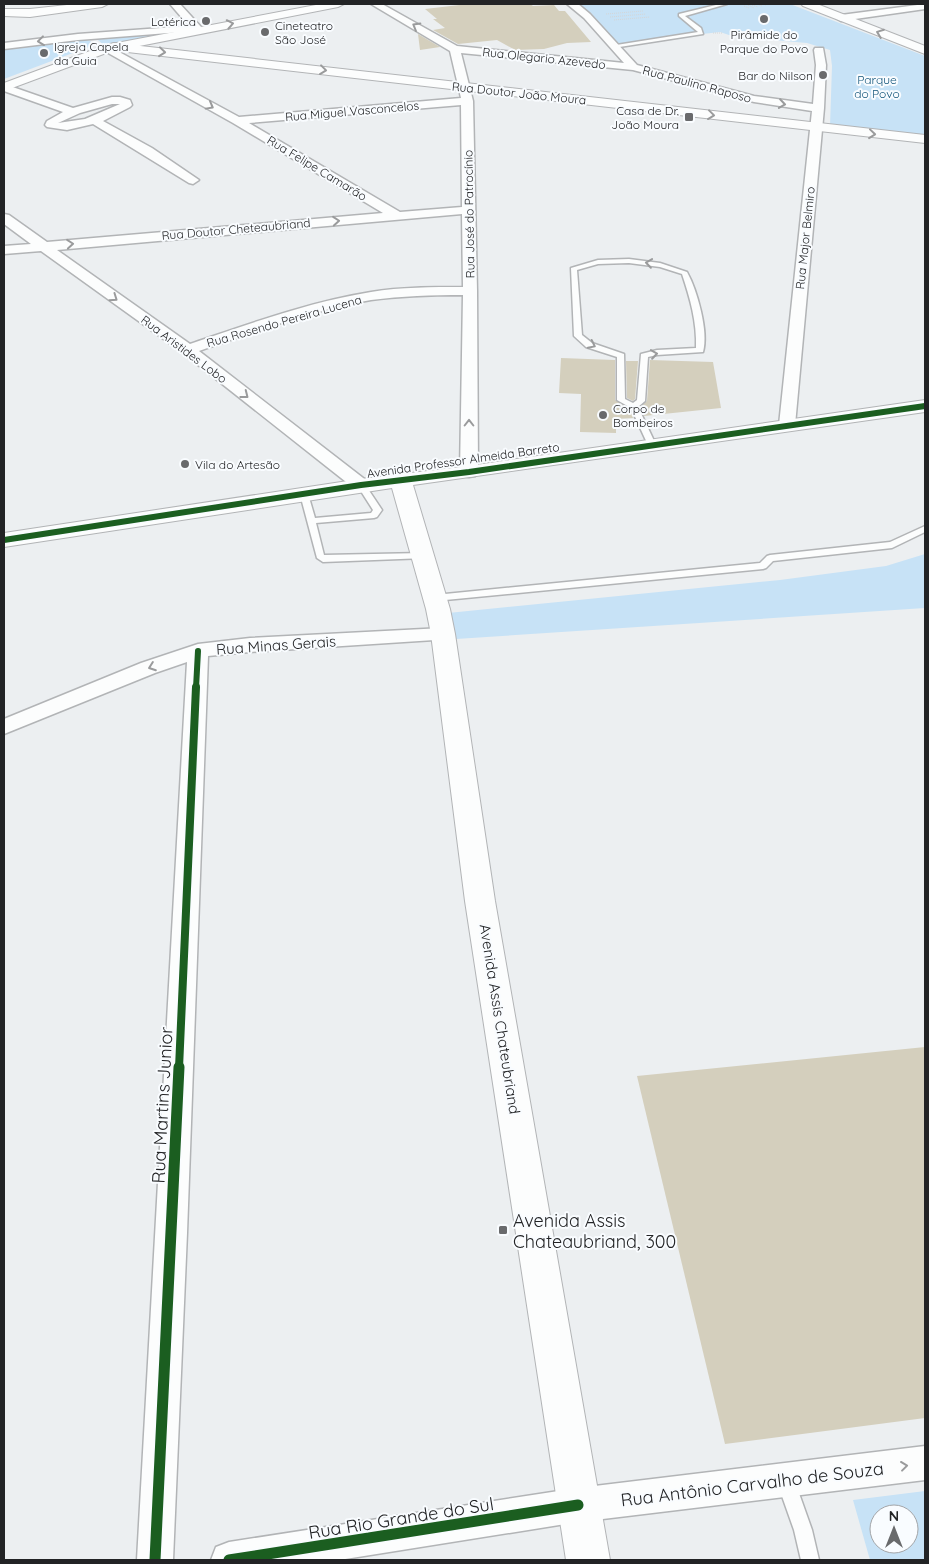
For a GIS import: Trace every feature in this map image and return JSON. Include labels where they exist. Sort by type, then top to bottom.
[{"type":"main road","points":[[4,14],[30,13],[102,4]]},
{"type":"main road","points":[[4,87],[105,49],[197,29],[338,4]]},
{"type":"main road","points":[[807,4],[925,50]]},
{"type":"main road","name":"Rua Doutor João Moura","points":[[105,49],[462,87],[925,140]]},
{"type":"main road","name":"Avenida Professor Almeida Barreto","points":[[4,540],[361,485],[469,472],[925,406]]},
{"type":"main road","name":"Avenida Assis Chateubriand","points":[[401,480],[435,598],[442,634],[480,901],[588,1560]]},
{"type":"street","points":[[175,4],[197,29]]},
{"type":"street","points":[[376,4],[455,49]]},
{"type":"street","name":"Rua Paulino Raposo","points":[[572,4],[587,16],[633,67],[754,99],[818,108]]},
{"type":"street","points":[[841,18],[925,6]]},
{"type":"street","points":[[4,46],[78,37],[197,29]]},
{"type":"street","name":"Rua Felipe Camarão","points":[[78,37],[99,43],[105,49],[237,121],[397,216]]},
{"type":"street","name":"Rua Olegario Azevedo","points":[[455,49],[633,67]]},
{"type":"street","name":"Rua José do Patrocínio","points":[[455,49],[462,87],[467,101],[470,291],[469,472]]},
{"type":"street","name":"Rua Major Belmiro","points":[[787,425],[818,108],[821,65],[819,50]]},
{"type":"street","points":[[4,87],[75,112]]},
{"type":"street","points":[[120,100],[126,102],[122,108],[94,120],[66,127],[51,125],[55,120],[75,112],[108,101],[120,100]]},
{"type":"street","name":"Rua Miguel Vasconcelos","points":[[237,121],[467,101]]},
{"type":"street","points":[[94,120],[193,180]]},
{"type":"street","name":"Rua Doutor Cheteaubriand","points":[[4,250],[468,210]]},
{"type":"street","name":"Rua Aristides Lobo","points":[[4,218],[40,246],[188,350],[361,485]]},
{"type":"street","name":"Rua Rosendo Pereira Lucena","points":[[188,350],[246,330],[357,298],[470,291]]},
{"type":"street","name":"Rua Minas Gerais","points":[[4,726],[148,668],[198,651],[250,645],[442,634]]},
{"type":"street","name":"Rua Martins Junior","points":[[154,1560],[172,1224],[198,651]]},
{"type":"street","name":"Rua Antônio Carvalho de Souza","points":[[578,1505],[925,1463]]},
{"type":"street","name":"Rua Rio Grande do Sul","points":[[229,1560],[578,1505]]},
{"type":"lane","points":[[475,4],[485,7]]},
{"type":"lane","points":[[613,46],[701,34],[699,29],[680,15],[725,4]]},
{"type":"lane","points":[[634,407],[642,401],[644,356],[651,353],[685,353],[700,350],[701,337],[693,297],[685,273],[672,266],[643,262],[583,264],[573,269],[578,336],[588,345],[621,356],[621,400],[634,407],[652,445]]},
{"type":"lane","points":[[311,521],[374,515],[378,510],[361,485]]},
{"type":"lane","points":[[304,494],[320,556],[323,559],[423,556]]},
{"type":"lane","points":[[435,598],[763,566],[770,558],[892,545],[925,529]]},
{"type":"lane","points":[[786,1480],[803,1530],[810,1560]]},
{"type":"path","points":[[752,4],[766,5]]},
{"type":"path","points":[[748,5],[754,8]]},
{"type":"path","points":[[744,6],[749,8]]},
{"type":"path","points":[[617,17],[646,14]]},
{"type":"path","points":[[617,17],[646,14]]},
{"type":"path","points":[[617,17],[646,14]]},
{"type":"path","points":[[715,34],[722,33]]},
{"type":"green space","name":"Parque do Povo","points":[[577,4],[790,4],[925,56],[925,136],[830,126],[832,66],[830,50],[807,43],[750,38],[744,40],[720,32],[615,44],[591,13]]},
{"type":"green space","points":[[188,31],[105,46],[98,40],[89,38]]},
{"type":"green space","points":[[81,39],[90,41],[94,45],[4,79],[4,48]]},
{"type":"green space","points":[[925,554],[925,608],[456,639],[448,613],[780,580],[886,566]]},
{"type":"green space","points":[[925,1491],[925,1560],[870,1560],[853,1500]]},
{"type":"building","points":[[468,4],[554,5],[559,11],[565,11],[591,42],[567,43],[544,49],[515,50],[497,40],[458,44],[433,30],[445,28],[433,19],[437,19],[425,9]]},
{"type":"building","points":[[418,34],[440,47],[420,50]]},
{"type":"building","points":[[561,358],[615,360],[615,400],[630,409],[633,418],[616,419],[616,433],[580,432],[581,394],[559,393]]},
{"type":"building","points":[[650,360],[713,362],[721,408],[644,416],[640,407],[647,401]]},
{"type":"building","points":[[626,361],[638,361],[635,399],[633,401],[627,398]]},
{"type":"building","points":[[925,1047],[925,1418],[725,1444],[637,1076]]},
{"type":"cycle path","points":[[4,540],[361,485],[469,472],[925,406]]},
{"type":"cycle path","points":[[155,1560],[172,1233],[198,651]]},
{"type":"cycle path","points":[[229,1560],[578,1505]]},
{"type":"place","name":"Pirâmide do Parque do Povo","points":[[764,19]]},
{"type":"place","name":"Lotérica","points":[[206,21]]},
{"type":"place","name":"Cineteatro São José","points":[[265,32]]},
{"type":"place","name":"Igreja Capela da Guia","points":[[44,53]]},
{"type":"place","name":"Bar do Nilson","points":[[823,75]]},
{"type":"place","name":"Casa de Dr. João Moura","points":[[689,117]]},
{"type":"place","name":"Corpo de Bombeiros","points":[[603,415]]},
{"type":"place","name":"Vila do Artesão","points":[[185,464]]},
{"type":"place","name":"Avenida Assis Chateaubriand, 300","points":[[503,1230]]}]
